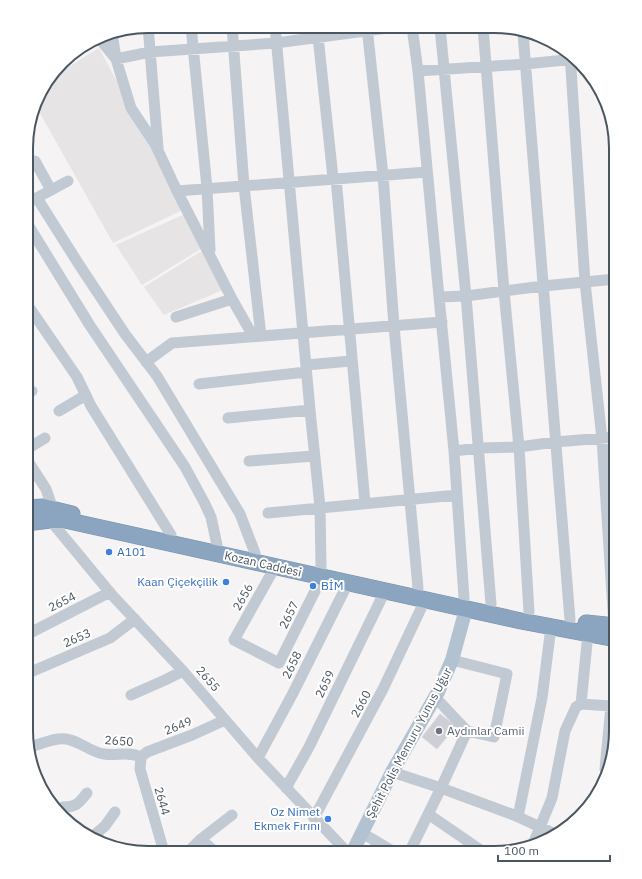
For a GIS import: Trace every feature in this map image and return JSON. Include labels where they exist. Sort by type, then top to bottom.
[{"type":"highway","name":"Kozan Caddesi","points":[[33,508],[43,507],[52,515],[65,520],[274,566],[322,572],[348,583],[385,591],[422,594]]},
{"type":"highway","name":"Kozan Caddesi","points":[[33,521],[52,515],[171,535],[255,553],[322,572],[465,604],[551,627],[588,633],[609,631]]},
{"type":"highway","name":"Kozan Caddesi","points":[[465,604],[491,604],[609,629]]},
{"type":"main road","name":"Şehit Polis Memuru Yunus Uğur","points":[[356,846],[392,772],[434,697],[452,660],[465,604]]},
{"type":"street","points":[[149,33],[159,152]]},
{"type":"street","points":[[192,33],[207,188],[210,254]]},
{"type":"street","points":[[233,33],[257,336]]},
{"type":"street","points":[[275,33],[288,182],[320,507],[322,572]]},
{"type":"street","points":[[116,60],[150,52],[276,43],[314,33]]},
{"type":"street","points":[[318,33],[334,178],[365,503]]},
{"type":"street","points":[[367,33],[383,175],[394,326],[410,500],[422,594]]},
{"type":"street","points":[[413,33],[418,71],[454,451],[465,604]]},
{"type":"street","points":[[440,33],[466,296],[491,604]]},
{"type":"street","points":[[484,33],[504,290],[519,447],[529,612]]},
{"type":"street","points":[[523,37],[570,620]]},
{"type":"street","points":[[113,38],[116,60],[131,108],[155,144],[177,191],[232,299],[257,336]]},
{"type":"street","points":[[103,43],[116,60]]},
{"type":"street","points":[[418,71],[526,64],[565,58]]},
{"type":"street","points":[[572,65],[585,282],[602,438],[609,541]]},
{"type":"street","points":[[35,161],[51,190]]},
{"type":"street","points":[[177,191],[427,172]]},
{"type":"street","points":[[33,200],[68,181]]},
{"type":"street","points":[[37,198],[86,276],[125,334],[161,383],[240,514],[255,553]]},
{"type":"street","points":[[33,233],[89,324],[185,467],[211,517],[217,545]]},
{"type":"street","points":[[439,297],[466,296],[504,290],[609,280]]},
{"type":"street","points":[[176,317],[232,299]]},
{"type":"street","points":[[33,313],[77,377],[91,406],[171,535]]},
{"type":"street","points":[[146,362],[172,343],[442,322]]},
{"type":"street","points":[[199,384],[351,361]]},
{"type":"street","points":[[60,411],[86,395]]},
{"type":"street","points":[[228,418],[310,410]]},
{"type":"street","points":[[33,445],[45,438]]},
{"type":"street","points":[[454,451],[479,448],[519,447],[609,438]]},
{"type":"street","points":[[249,461],[314,456]]},
{"type":"street","name":"2655","points":[[33,469],[46,490],[52,515],[110,592],[183,671],[258,758],[341,846]]},
{"type":"street","points":[[268,513],[457,495]]},
{"type":"street","name":"2656","points":[[274,566],[234,640],[279,663]]},
{"type":"street","name":"2657","points":[[279,663],[322,572]]},
{"type":"street","name":"2658","points":[[258,758],[292,695],[348,583]]},
{"type":"street","name":"2659","points":[[286,788],[308,748],[385,591]]},
{"type":"street","name":"2654","points":[[33,631],[110,592]]},
{"type":"street","name":"2660","points":[[314,818],[384,689],[422,594]]},
{"type":"street","name":"2653","points":[[33,671],[110,638],[135,619]]},
{"type":"street","points":[[518,817],[542,698],[551,627]]},
{"type":"street","points":[[581,704],[588,633]]},
{"type":"street","points":[[434,697],[468,731],[494,737],[507,674],[452,660]]},
{"type":"street","points":[[130,696],[183,671]]},
{"type":"street","points":[[536,838],[552,798],[565,731],[576,707],[581,704],[609,706]]},
{"type":"street","name":"2649","points":[[141,756],[147,752],[185,738],[225,720]]},
{"type":"street","points":[[606,756],[609,727]]},
{"type":"street","points":[[412,846],[468,731]]},
{"type":"street","name":"2650","points":[[34,746],[59,739],[66,739],[96,752],[111,755],[133,753],[141,756]]},
{"type":"street","name":"2644","points":[[141,756],[139,763],[140,769],[162,846]]},
{"type":"street","points":[[392,772],[441,788],[518,817],[549,832]]},
{"type":"street","points":[[63,808],[73,807],[81,801],[87,793]]},
{"type":"street","points":[[96,834],[105,826],[115,812]]},
{"type":"street","points":[[428,814],[475,846]]},
{"type":"street","points":[[194,846],[232,815]]},
{"type":"street","points":[[362,833],[384,846]]},
{"type":"street","points":[[201,840],[208,846]]},
{"type":"shaded area","points":[[99,48],[185,209],[113,243],[39,111],[48,91],[65,69]]},
{"type":"shaded area","points":[[185,214],[204,247],[142,285],[116,245]]},
{"type":"shaded area","points":[[205,249],[225,289],[164,315],[144,287]]},
{"type":"building","name":"Aydınlar Camii","points":[[440,714],[456,726],[437,749],[422,737]]},
{"type":"place","name":"A101","points":[[109,552]]},
{"type":"place","name":"Kaan Çiçekçilik","points":[[226,582]]},
{"type":"place","name":"BİM","points":[[313,586]]},
{"type":"place","name":"Aydınlar Camii","points":[[439,731]]},
{"type":"place","name":"Oz Nimet Ekmek Fırını","points":[[328,819]]}]
